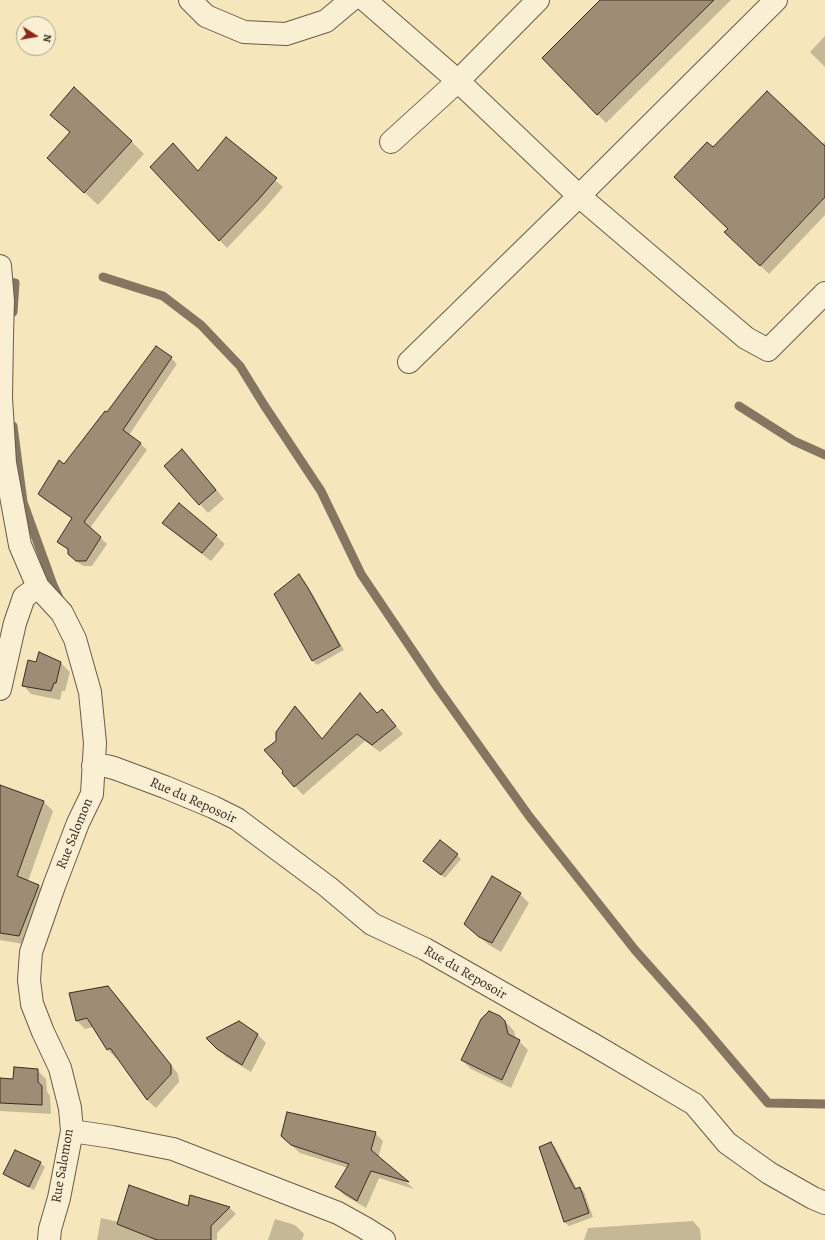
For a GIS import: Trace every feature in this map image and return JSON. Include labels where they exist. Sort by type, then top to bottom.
[{"type":"street","points":[[190,0],[206,16],[244,32],[286,34],[326,21],[351,0]]},
{"type":"street","points":[[366,0],[458,81],[579,196],[746,338],[768,350],[825,293]]},
{"type":"street","points":[[391,142],[458,81],[538,0]]},
{"type":"street","points":[[409,362],[776,0]]},
{"type":"street","name":"Rue Salomon","points":[[0,266],[3,301],[1,398],[6,462],[20,545],[38,587],[62,613],[75,639],[84,666],[90,692],[95,743],[92,794],[78,824],[54,886],[31,952],[29,980],[32,1004],[60,1068],[70,1108],[72,1131],[59,1198],[50,1229],[49,1240]]},
{"type":"street","points":[[0,688],[15,623],[24,597],[38,587]]},
{"type":"street","name":"Rue du Reposoir","points":[[93,766],[106,766],[114,768],[166,787],[213,806],[237,819],[328,887],[372,924],[425,949],[694,1104],[727,1143],[769,1172],[813,1198],[825,1203]]},
{"type":"street","points":[[72,1131],[112,1137],[174,1150],[338,1213],[366,1228],[384,1240]]},
{"type":"building","points":[[600,0],[714,0],[597,115],[542,58]]},
{"type":"building","points":[[74,87],[132,141],[84,193],[47,158],[70,132],[50,115]]},
{"type":"building","points":[[767,91],[825,146],[825,197],[760,266],[724,232],[728,229],[674,177],[707,142],[713,147]]},
{"type":"building","points":[[226,137],[277,178],[219,241],[150,167],[173,143],[198,171]]},
{"type":"building","points":[[156,346],[172,357],[123,430],[141,443],[84,522],[101,537],[86,561],[76,561],[68,554],[68,549],[57,542],[72,518],[38,494],[59,460],[64,464],[105,411],[107,412]]},
{"type":"building","points":[[182,449],[216,490],[199,505],[164,466]]},
{"type":"building","points":[[179,503],[217,535],[202,553],[162,523]]},
{"type":"building","points":[[299,574],[340,646],[312,661],[274,594]]},
{"type":"building","points":[[39,652],[61,662],[56,683],[54,683],[51,691],[22,686],[28,660],[36,662]]},
{"type":"building","points":[[360,693],[377,713],[382,709],[396,726],[372,745],[357,734],[294,787],[282,773],[283,771],[264,750],[276,741],[276,732],[295,706],[322,739]]},
{"type":"building","points":[[0,785],[44,801],[17,876],[39,885],[19,936],[0,933]]},
{"type":"building","points":[[440,840],[458,854],[441,875],[423,861]]},
{"type":"building","points":[[492,876],[521,893],[492,943],[479,937],[464,924]]},
{"type":"building","points":[[108,986],[171,1065],[171,1074],[147,1100],[110,1048],[107,1050],[87,1018],[76,1021],[69,993]]},
{"type":"building","points":[[489,1011],[500,1016],[505,1021],[508,1034],[520,1040],[502,1080],[461,1060],[481,1019]]},
{"type":"building","points":[[239,1021],[258,1034],[242,1065],[217,1049],[206,1038]]},
{"type":"building","points":[[14,1067],[38,1069],[38,1082],[42,1086],[42,1105],[0,1103],[0,1078],[13,1079]]},
{"type":"building","points":[[287,1112],[376,1132],[371,1150],[409,1182],[371,1171],[357,1201],[335,1187],[349,1164],[291,1145],[281,1136]]},
{"type":"building","points":[[551,1142],[575,1189],[580,1187],[589,1213],[564,1222],[539,1147]]},
{"type":"building","points":[[15,1150],[41,1162],[29,1187],[3,1174]]},
{"type":"building","points":[[129,1185],[188,1206],[190,1195],[230,1207],[211,1226],[211,1240],[157,1240],[117,1224]]},
{"type":"waterway","points":[[103,277],[163,296],[201,325],[240,366],[321,491],[361,574],[437,687],[529,816],[635,950],[768,1103],[825,1104]]},
{"type":"waterway","points":[[1,281],[15,283],[13,312]]},
{"type":"waterway","points":[[739,406],[794,441],[825,455]]},
{"type":"waterway","points":[[13,426],[23,502],[59,598]]}]
